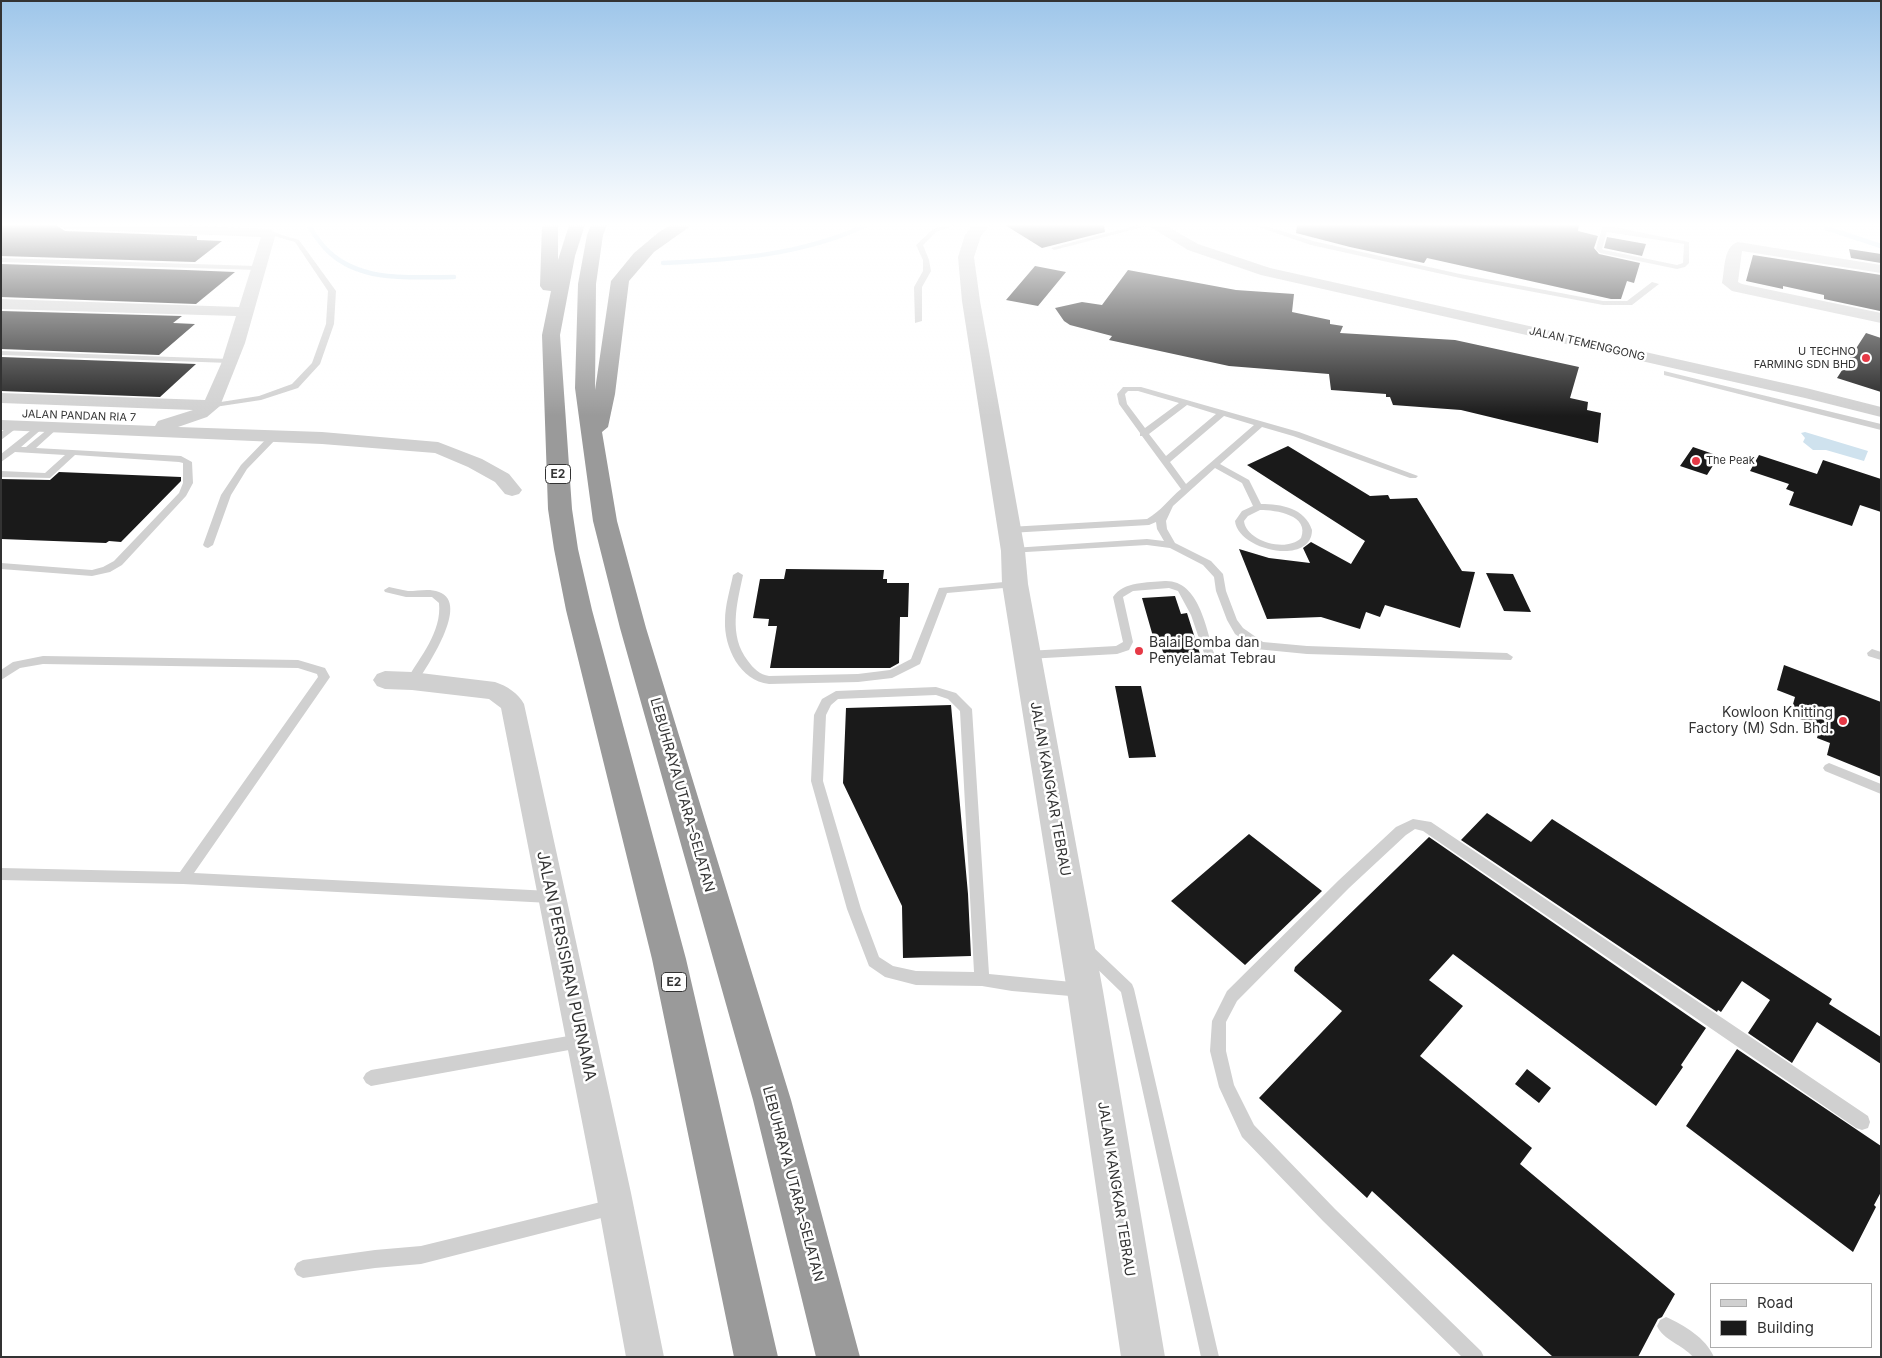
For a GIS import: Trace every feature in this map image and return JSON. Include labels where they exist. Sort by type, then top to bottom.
[{"type":"highway","points":[[549,288],[551,335]]},
{"type":"highway","name":"E2","points":[[560,288],[551,335],[560,509],[566,549],[578,610],[669,959],[756,1357]]},
{"type":"highway","name":"LEBUHRAYA UTARA–SELATAN","points":[[587,288],[585,388],[604,521],[633,628],[772,1100],[838,1357]]},
{"type":"highway","points":[[593,443],[605,394],[619,288]]},
{"type":"street","points":[[141,431],[193,417],[204,412],[230,362],[238,341],[251,288]]},
{"type":"street","name":"JALAN KANGKAR TEBRAU","points":[[970,288],[977,345],[1011,541],[1015,584],[1085,991],[1143,1357]]},
{"type":"street","name":"JALAN TEMENGGONG","points":[[1338,288],[1881,412]]},
{"type":"street","points":[[1743,288],[1881,318]]},
{"type":"street","points":[[1,304],[245,312]]},
{"type":"street","points":[[1,398],[209,404]]},
{"type":"street","name":"JALAN PANDAN RIA 7","points":[[4,425],[141,418],[187,412],[209,404]]},
{"type":"street","name":"JALAN PANDAN RIA 7","points":[[4,425],[370,441],[438,448],[502,478],[512,490]]},
{"type":"street","name":"JALAN PERSISIRAN PURNAMA","points":[[399,680],[496,691],[512,704],[550,897],[617,1206],[645,1357]]},
{"type":"lane","points":[[209,404],[261,398],[295,386],[316,364],[330,324],[331,288]]},
{"type":"lane","points":[[918,288],[918,321]]},
{"type":"lane","points":[[1526,288],[1603,303],[1629,303],[1649,288]]},
{"type":"lane","points":[[1,353],[230,362]]},
{"type":"lane","points":[[1667,373],[1881,427]]},
{"type":"lane","points":[[1186,490],[1142,434],[1123,404],[1121,394],[1126,389],[1138,389],[1296,434],[1413,476]]},
{"type":"lane","points":[[1142,434],[1186,402]]},
{"type":"lane","points":[[1165,461],[1222,413]]},
{"type":"lane","points":[[1172,545],[1161,529],[1160,521],[1169,504],[1260,424]]},
{"type":"lane","points":[[1,459],[47,426]]},
{"type":"lane","points":[[28,450],[47,426]]},
{"type":"lane","points":[[208,545],[226,495],[244,467],[274,436]]},
{"type":"lane","points":[[1,566],[92,573],[106,570],[118,563],[183,494],[188,482],[189,464],[185,460],[13,449]]},
{"type":"lane","points":[[1,474],[47,476],[73,452]]},
{"type":"lane","points":[[1214,464],[1246,482],[1258,507]]},
{"type":"lane","points":[[1258,507],[1271,507],[1296,514],[1309,530],[1308,538],[1301,544],[1291,548],[1271,547],[1252,540],[1244,533],[1240,525],[1242,517],[1248,511],[1258,507]]},
{"type":"lane","points":[[1011,541],[1066,527],[1149,522],[1163,514]]},
{"type":"lane","points":[[1066,527],[1073,547]]},
{"type":"lane","points":[[1011,541],[1073,547],[1147,542],[1172,545],[1207,563],[1218,576],[1221,591],[1232,620],[1239,631],[1260,646],[1307,650],[1506,657]]},
{"type":"lane","points":[[738,575],[730,622],[732,638],[747,668],[760,679],[773,680],[858,678],[892,674],[916,661],[943,590],[1015,584]]},
{"type":"lane","points":[[1027,654],[1117,650],[1125,647],[1128,642],[1118,597],[1121,593],[1128,588],[1175,585],[1184,590],[1198,620],[1209,653]]},
{"type":"lane","points":[[389,590],[407,594],[434,594],[440,596],[446,605],[446,618],[399,680]]},
{"type":"lane","points":[[1,676],[17,665],[43,660],[298,664],[320,671],[324,677],[184,878]]},
{"type":"lane","points":[[982,979],[966,709],[952,696],[936,691],[836,696],[826,702],[820,715],[817,781],[854,909],[874,961],[890,972],[916,978],[982,979],[1085,991]]},
{"type":"lane","points":[[1828,768],[1881,789]]},
{"type":"lane","points":[[1476,1357],[1329,1215],[1248,1131],[1227,1088],[1218,1052],[1219,1021],[1232,996],[1400,831],[1413,824],[1426,826],[1862,1122]]},
{"type":"lane","points":[[1,874],[184,878],[550,897]]},
{"type":"lane","points":[[1076,940],[1127,989],[1210,1357]]},
{"type":"lane","points":[[371,1078],[582,1041]]},
{"type":"lane","points":[[303,1269],[421,1255],[617,1206]]},
{"type":"lane","points":[[1666,1326],[1694,1344],[1705,1357]]},
{"type":"water","points":[[1805,432],[1868,451],[1864,461],[1826,450],[1813,450],[1803,442],[1805,438],[1801,433]]},
{"type":"building","points":[[1,288],[215,288],[196,304],[1,297]]},
{"type":"building","points":[[1016,288],[1053,288],[1038,306],[1006,300]]},
{"type":"building","points":[[1114,288],[1227,288],[1294,294],[1292,312],[1330,320],[1330,324],[1343,326],[1340,333],[1455,340],[1579,367],[1570,398],[1588,402],[1587,410],[1601,413],[1598,443],[1461,410],[1393,405],[1390,397],[1386,397],[1386,394],[1331,390],[1329,374],[1229,366],[1109,340],[1112,336],[1070,325],[1064,321],[1055,308],[1082,302],[1102,305]]},
{"type":"building","points":[[1563,288],[1625,288],[1621,299],[1611,299]]},
{"type":"building","points":[[1794,288],[1881,288],[1880,311],[1824,299],[1824,295]]},
{"type":"building","points":[[1,311],[182,316],[173,323],[195,324],[159,355],[1,349]]},
{"type":"building","name":"U TECHNO FARMING SDN BHD","points":[[1866,333],[1881,338],[1881,392],[1837,378]]},
{"type":"building","points":[[1,357],[196,364],[160,397],[1,391]]},
{"type":"building","points":[[1288,446],[1370,496],[1388,495],[1390,499],[1417,498],[1462,571],[1475,572],[1460,628],[1385,605],[1380,617],[1366,612],[1360,629],[1321,617],[1267,619],[1239,549],[1269,558],[1310,563],[1303,548],[1311,542],[1351,564],[1365,541],[1247,465]]},
{"type":"building","name":"The Peak","points":[[1693,447],[1719,456],[1707,475],[1680,466]]},
{"type":"building","points":[[1759,455],[1817,474],[1823,460],[1881,479],[1881,512],[1860,505],[1852,526],[1789,505],[1794,492],[1786,489],[1789,484],[1750,471]]},
{"type":"building","points":[[59,472],[181,477],[181,481],[121,542],[1,539],[1,479],[50,480]]},
{"type":"building","points":[[786,569],[884,570],[883,579],[887,579],[887,583],[909,583],[908,617],[900,617],[899,663],[890,668],[770,668],[777,626],[768,626],[769,619],[753,618],[760,579],[784,579]]},
{"type":"building","points":[[1486,573],[1513,574],[1531,612],[1504,611]]},
{"type":"building","points":[[1175,596],[1181,614],[1187,613],[1200,654],[1164,655],[1159,640],[1154,640],[1142,598]]},
{"type":"building","name":"Kowloon Knitting Factory (M) Sdn. Bhd.","points":[[1784,665],[1881,702],[1881,777],[1827,755],[1830,743],[1817,738],[1820,727],[1790,715],[1795,697],[1777,690]]},
{"type":"building","points":[[1115,686],[1141,686],[1156,757],[1129,758]]},
{"type":"building","points":[[951,705],[968,894],[971,956],[903,958],[902,906],[843,783],[846,708]]},
{"type":"building","points":[[1487,813],[1531,842],[1552,819],[1832,999],[1829,1004],[1881,1037],[1881,1064],[1817,1022],[1792,1063],[1748,1033],[1770,1000],[1742,981],[1721,1012],[1718,1010],[1717,1012],[1461,840]]},
{"type":"building","points":[[1249,834],[1322,891],[1245,965],[1171,901]]},
{"type":"building","points":[[1429,837],[1706,1028],[1681,1065],[1683,1067],[1656,1106],[1453,954],[1429,980],[1463,1006],[1420,1056],[1532,1148],[1520,1164],[1675,1294],[1662,1317],[1658,1319],[1638,1357],[1553,1357],[1372,1191],[1367,1198],[1259,1098],[1342,1011],[1294,971],[1295,967]]},
{"type":"building","points":[[1737,1049],[1881,1146],[1881,1192],[1874,1205],[1876,1207],[1853,1252],[1686,1126]]},
{"type":"building","points":[[1527,1069],[1551,1088],[1539,1103],[1515,1084]]},
{"type":"place","name":"U TECHNO FARMING SDN BHD","points":[[1866,358]]},
{"type":"place","name":"The Peak","points":[[1696,461]]},
{"type":"place","name":"Balai Bomba dan Penyelamat Tebrau","points":[[1139,651]]},
{"type":"place","name":"Kowloon Knitting Factory (M) Sdn. Bhd.","points":[[1843,721]]}]
